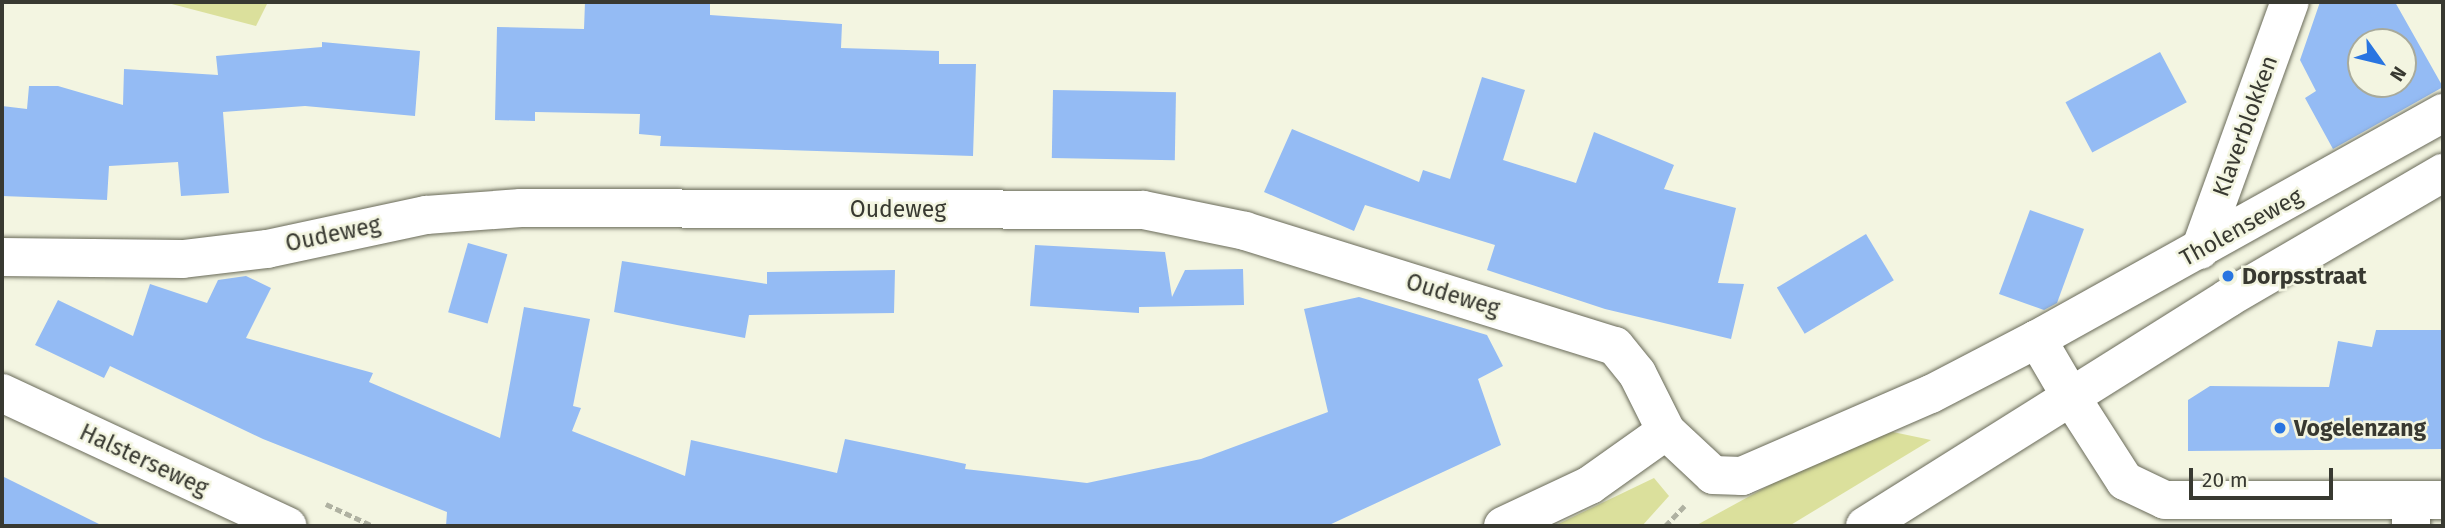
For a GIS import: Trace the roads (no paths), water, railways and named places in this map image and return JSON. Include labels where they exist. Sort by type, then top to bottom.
[{"type":"street","name":"Klaverblokken","points":[[2200,250],[2290,2]]},
{"type":"street","name":"Tholenseweg","points":[[1713,475],[1742,476],[1931,394],[2200,250],[2443,113]]},
{"type":"street","points":[[1865,526],[2071,397],[2443,173]]},
{"type":"street","name":"Oudeweg","points":[[2,257],[183,259],[267,249],[426,215],[521,208],[1143,210],[1245,230],[1615,346],[1637,373],[1666,431],[1713,475]]},
{"type":"street","points":[[2037,339],[2125,481],[2165,500],[2422,509]]},
{"type":"street","name":"Halsterseweg","points":[[2,393],[287,526]]},
{"type":"street","points":[[1503,526],[1590,485],[1666,431]]},
{"type":"place","name":"Dorpsstraat","points":[[2228,276]]},
{"type":"place","name":"Vogelenzang","points":[[2280,428]]}]
